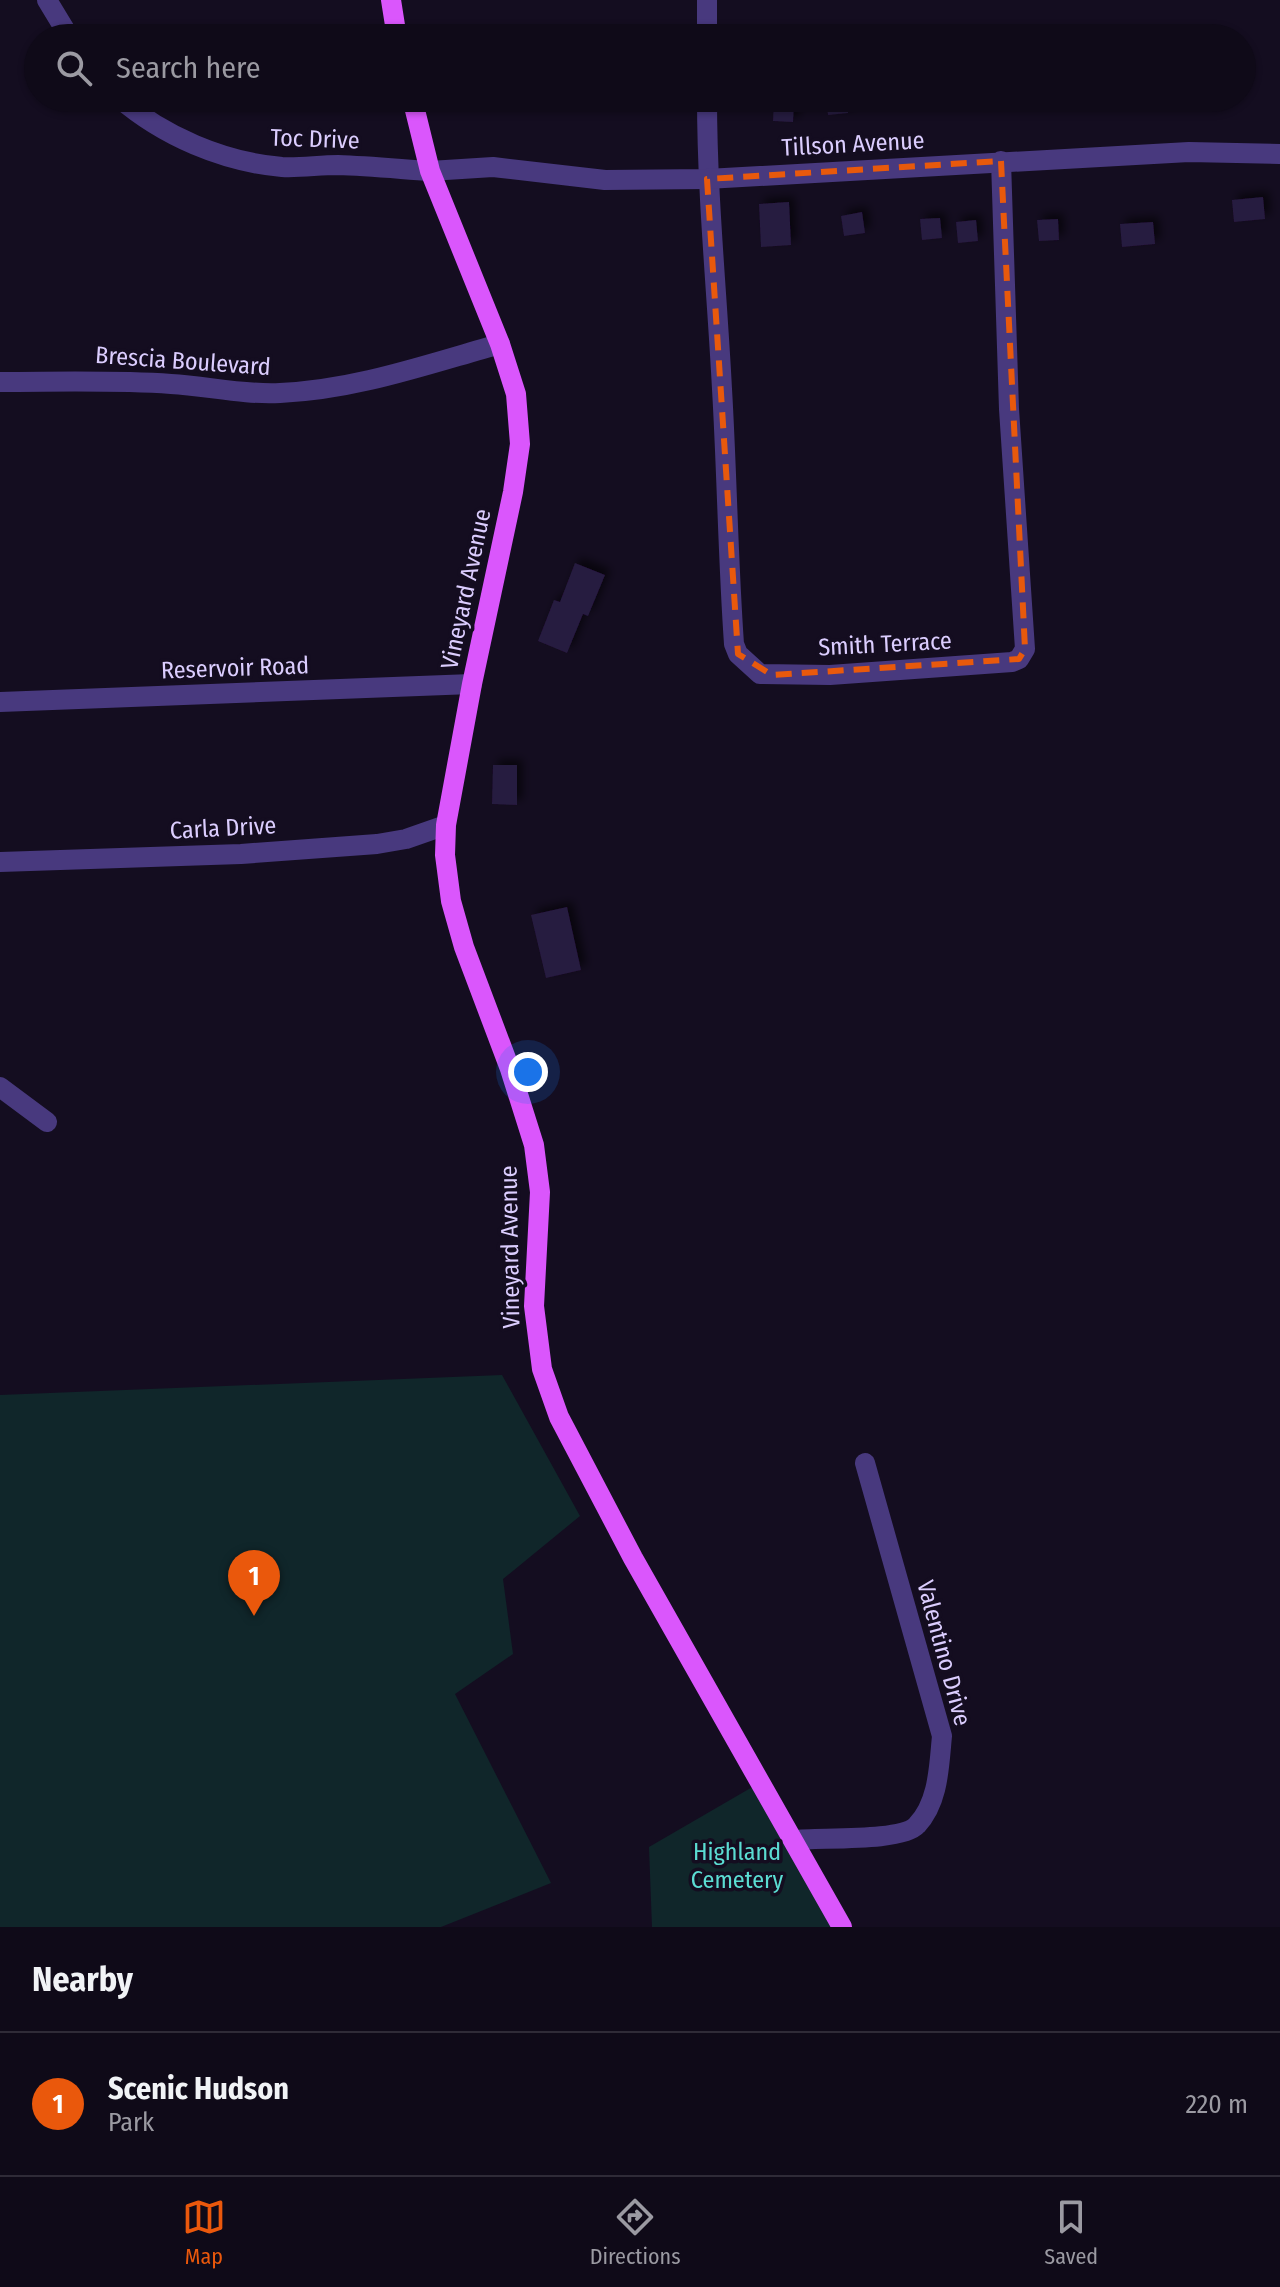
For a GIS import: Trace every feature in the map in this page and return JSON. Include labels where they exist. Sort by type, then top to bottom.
[{"type":"main road","points":[[391,0],[395,24]]},
{"type":"main road","name":"Vineyard Avenue","points":[[415,112],[430,171],[500,344],[516,394],[520,444],[510,509],[472,684],[446,825],[445,855],[451,901],[464,947],[510,1069],[534,1145],[540,1192],[534,1306],[542,1369],[559,1417],[633,1558],[842,1927]]},
{"type":"street","points":[[47,0],[62,24]]},
{"type":"street","points":[[707,0],[707,24]]},
{"type":"street","name":"Toc Drive","points":[[137,112],[182,140],[245,161],[282,167],[338,165],[430,171]]},
{"type":"street","name":"Smith Terrace","points":[[707,112],[707,179],[722,390],[734,644],[738,654],[760,674],[830,675],[1012,662],[1019,659],[1025,649],[1009,409],[1001,161]]},
{"type":"street","name":"Tillson Avenue","points":[[430,171],[493,167],[605,180],[707,179],[1189,152],[1280,154]]},
{"type":"street","name":"Brescia Boulevard","points":[[0,382],[103,381],[172,384],[259,394],[284,393],[370,381],[500,344]]},
{"type":"street","name":"Reservoir Road","points":[[0,702],[472,684]]},
{"type":"street","name":"Carla Drive","points":[[0,862],[241,854],[377,844],[406,839],[446,825]]},
{"type":"street","points":[[0,1087],[47,1122]]},
{"type":"street","name":"Valentino Drive","points":[[794,1840],[892,1836],[915,1828],[930,1807],[939,1769],[942,1736],[865,1463]]},
{"type":"highlighted area","points":[[1001,161],[1025,649],[1019,659],[772,675],[738,654],[707,179]]},
{"type":"green space","points":[[502,1375],[580,1516],[503,1579],[513,1654],[455,1694],[551,1883],[441,1927],[0,1927],[0,1395]]},
{"type":"green space","name":"Highland Cemetery","points":[[761,1782],[842,1927],[652,1927],[649,1847]]},
{"type":"building","points":[[773,112],[793,112],[793,122],[773,121]]},
{"type":"building","points":[[828,112],[848,112],[848,113],[828,115]]},
{"type":"building","points":[[1263,197],[1265,219],[1234,222],[1232,200]]},
{"type":"building","points":[[789,202],[791,245],[761,247],[759,204]]},
{"type":"building","points":[[862,212],[865,233],[844,236],[841,216]]},
{"type":"building","points":[[940,218],[942,238],[922,240],[920,219]]},
{"type":"building","points":[[1058,219],[1059,240],[1039,241],[1037,220]]},
{"type":"building","points":[[976,220],[978,241],[958,243],[956,222]]},
{"type":"building","points":[[1153,222],[1155,244],[1122,247],[1120,224]]},
{"type":"building","points":[[575,563],[605,575],[588,616],[583,614],[567,653],[538,641],[554,600],[560,602]]},
{"type":"building","points":[[493,765],[517,765],[517,805],[492,804]]},
{"type":"building","points":[[567,907],[581,970],[546,978],[531,915]]},
{"type":"place","name":"Scenic Hudson","points":[[254,1616]]}]
